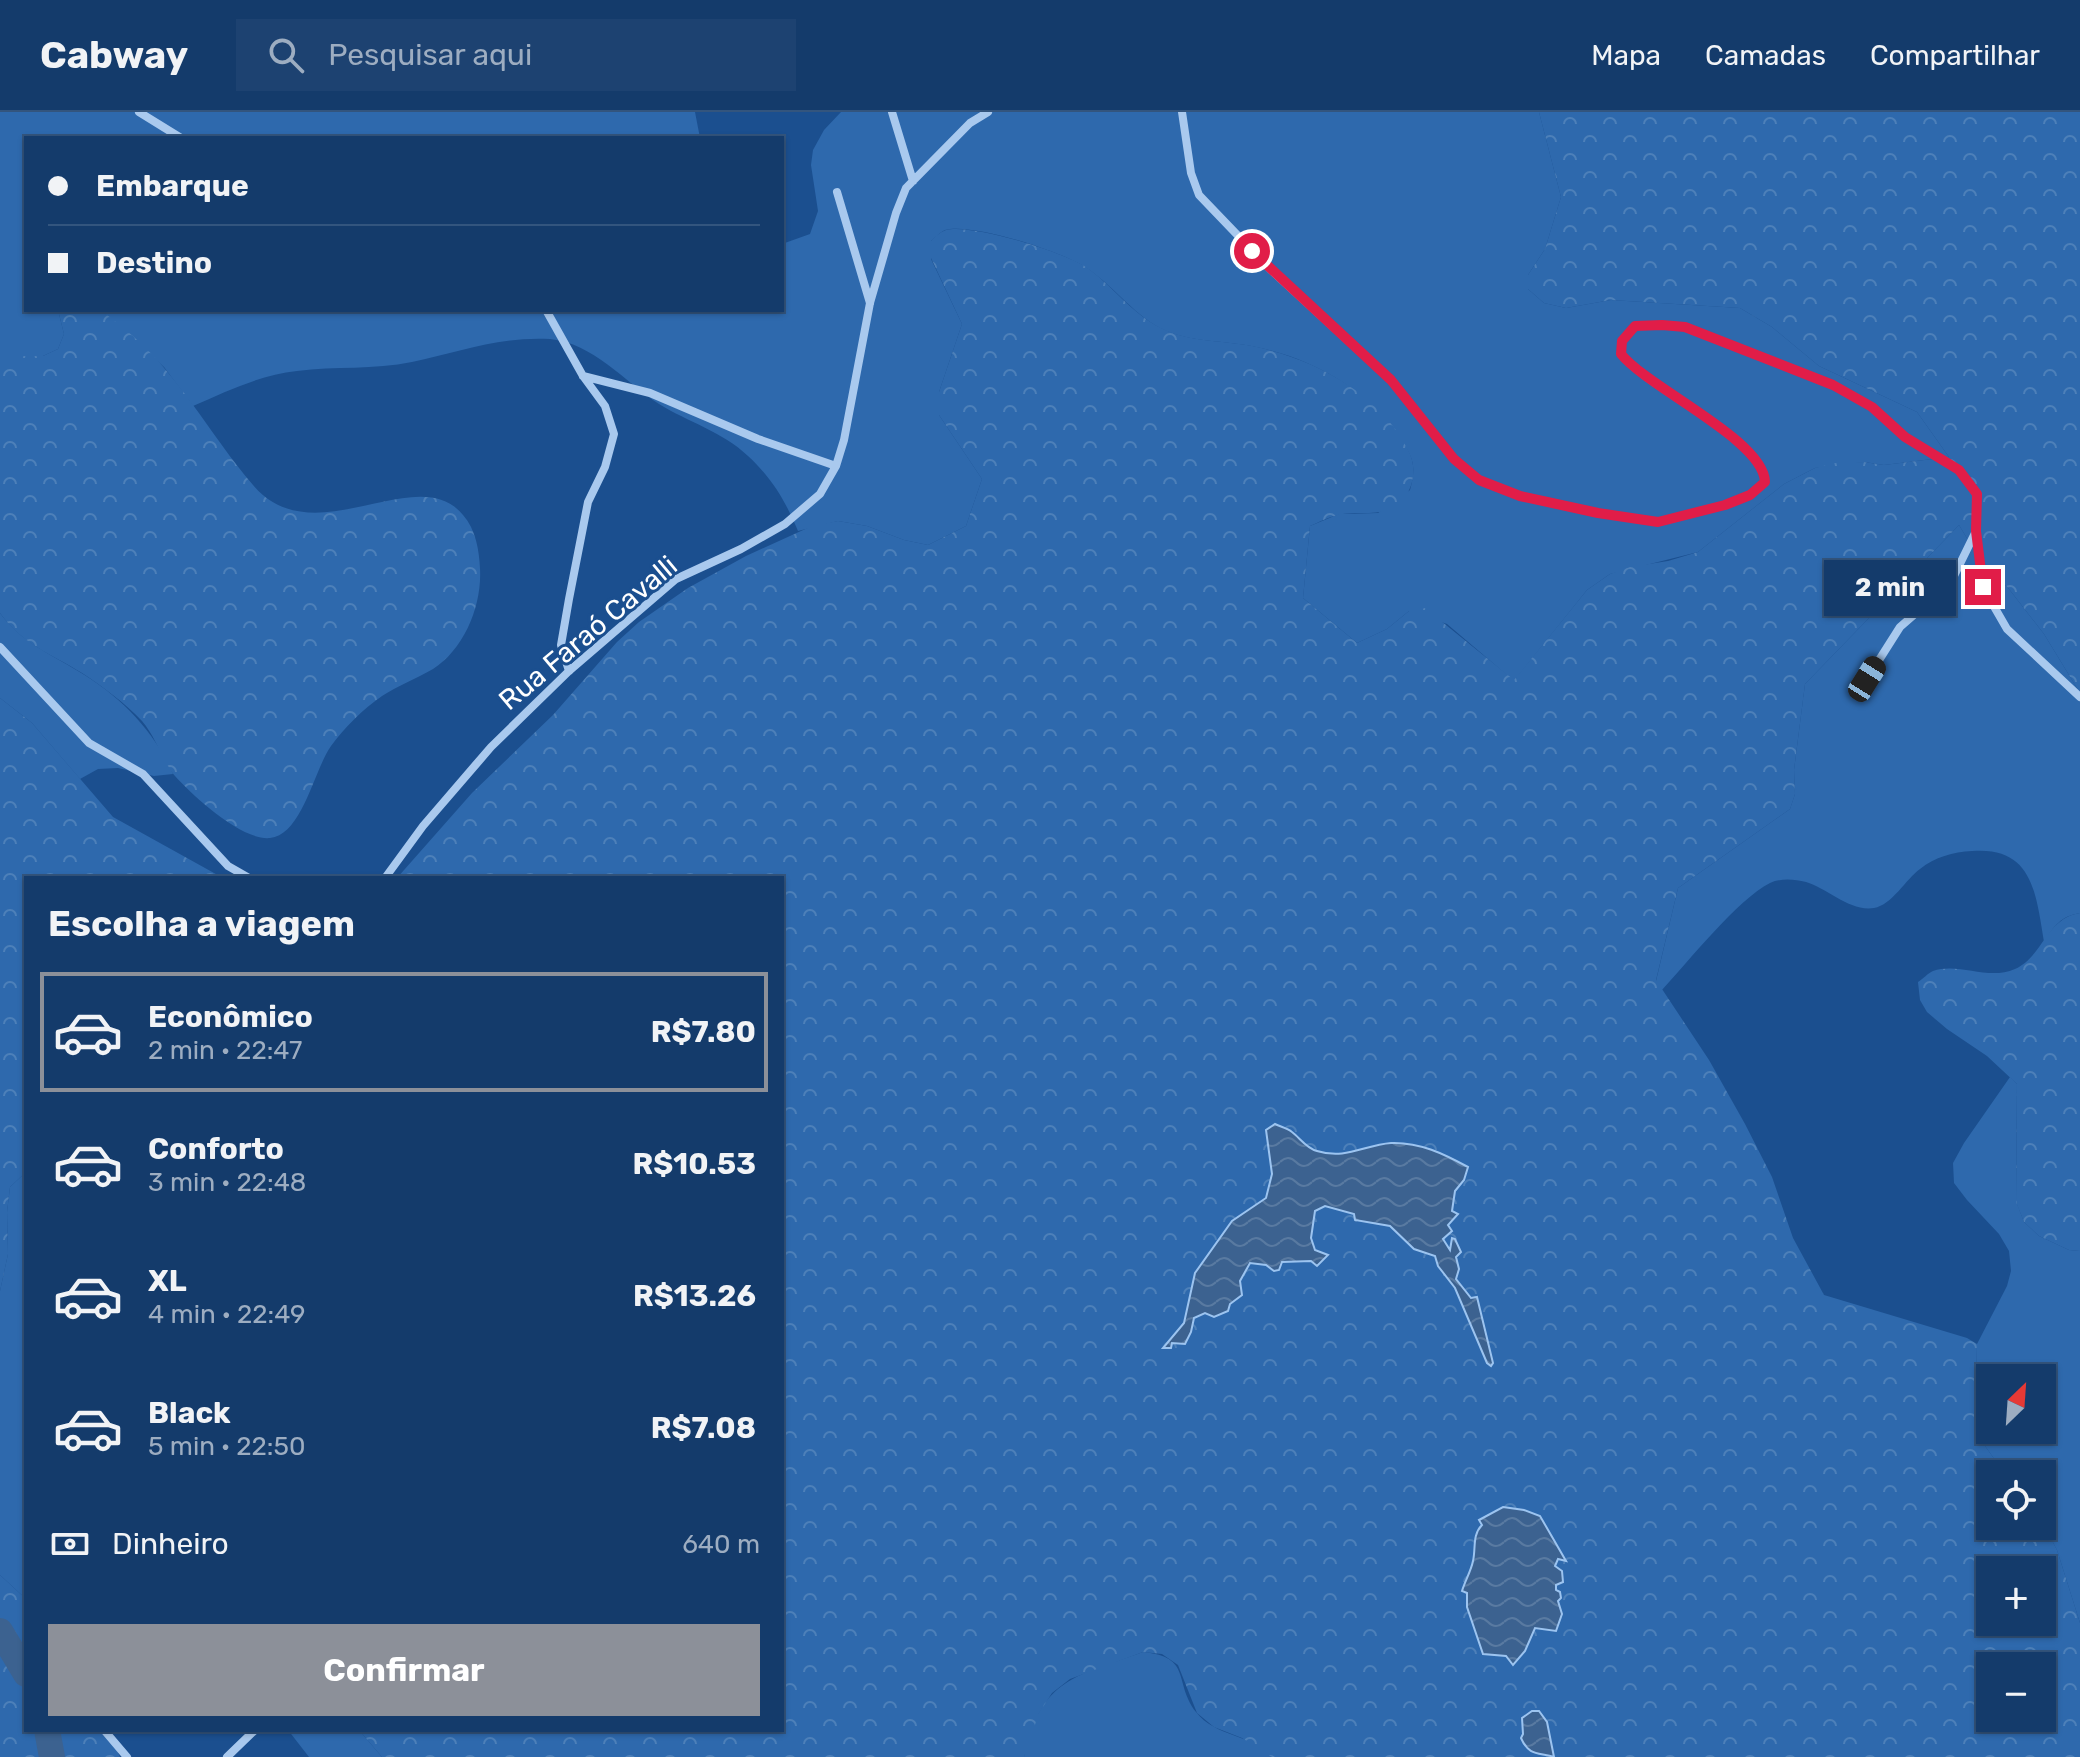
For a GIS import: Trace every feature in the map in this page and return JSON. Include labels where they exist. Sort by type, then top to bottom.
[{"type":"street","points":[[892,112],[913,181]]},
{"type":"street","name":"Rua Faraó Cavalli","points":[[386,876],[423,826],[491,747],[569,671],[676,579],[741,549],[785,524],[820,494],[836,466],[844,440],[870,303],[906,188],[970,123],[988,112]]},
{"type":"street","points":[[1182,112],[1191,173],[1199,195],[1270,269],[1391,380],[1454,459],[1479,480],[1520,496],[1658,522],[1725,505],[1750,495],[1765,482],[1761,465],[1743,447],[1687,404],[1630,365],[1621,354],[1622,341],[1635,326],[1685,327],[1725,341],[1833,385],[1872,407],[1905,437],[1959,470],[1977,494],[1976,531],[1983,587],[2007,629],[2080,697]]},
{"type":"street","points":[[141,113],[178,136]]},
{"type":"street","points":[[837,192],[870,303]]},
{"type":"street","points":[[547,312],[583,376],[605,406],[614,434],[605,467],[588,502],[569,599],[561,645],[569,671]]},
{"type":"street","points":[[583,376],[650,393],[758,439],[836,466]]},
{"type":"street","points":[[1867,679],[1900,627],[1954,576],[1976,531]]},
{"type":"street","points":[[0,647],[89,743],[143,774],[228,866],[246,876]]},
{"type":"street","points":[[106,1732],[127,1757]]},
{"type":"street","points":[[227,1757],[253,1732]]},
{"type":"green space","points":[[0,112],[695,112],[700,136],[24,136],[24,312],[58,312],[64,334],[58,349],[43,356],[0,356]]},
{"type":"green space","points":[[841,112],[1539,112],[1561,197],[1545,249],[1528,275],[1528,289],[1544,303],[1566,308],[1611,300],[1740,308],[1772,327],[1819,366],[1917,412],[1949,457],[1884,465],[1864,462],[1815,468],[1784,484],[1698,552],[1610,574],[1587,590],[1514,681],[1447,624],[1409,611],[1387,629],[1357,643],[1303,598],[1310,526],[1339,514],[1378,513],[1410,490],[1413,469],[1410,455],[1372,405],[1337,379],[1298,359],[1256,347],[1171,333],[1140,315],[1085,267],[1058,254],[995,234],[945,230],[931,241],[931,259],[962,324],[939,392],[939,415],[982,479],[966,526],[928,545],[867,526],[838,521],[798,531],[771,482],[757,464],[738,448],[659,404],[608,365],[566,342],[515,340],[398,364],[283,373],[244,384],[193,406],[164,367],[102,312],[784,312],[784,243],[810,234],[818,211],[811,165],[813,150],[824,130]]},
{"type":"green space","points":[[1539,112],[2080,112],[2080,693],[2044,634],[2009,589],[1977,555],[1959,525],[1805,684],[1794,770],[1795,794],[1790,809],[1678,888],[1656,980],[1709,1060],[1745,1124],[1772,1177],[1793,1238],[1824,1295],[1967,1338],[1977,1344],[1976,1444],[1984,1444],[1995,1460],[1976,1460],[1976,1540],[2052,1540],[2057,1550],[2080,1623],[2080,1757],[1272,1757],[1242,1738],[1214,1727],[1197,1713],[1178,1665],[1162,1654],[1143,1652],[1070,1679],[1052,1693],[1039,1713],[1024,1757],[382,1757],[361,1732],[784,1732],[784,876],[399,876],[472,793],[553,715],[617,642],[639,622],[688,588],[746,556],[812,526],[838,521],[867,526],[928,545],[966,526],[982,479],[939,415],[939,392],[962,324],[931,258],[931,241],[946,230],[995,235],[1058,254],[1086,267],[1141,315],[1161,328],[1184,336],[1279,353],[1323,371],[1363,396],[1396,430],[1408,450],[1413,464],[1411,487],[1403,500],[1390,509],[1338,515],[1310,526],[1303,598],[1357,643],[1387,629],[1409,611],[1425,608],[1514,680],[1587,590],[1610,574],[1630,567],[1698,552],[1784,484],[1815,468],[1836,463],[1884,465],[1949,457],[1917,412],[1819,366],[1772,327],[1740,308],[1611,300],[1566,308],[1544,303],[1528,289],[1528,275],[1545,249],[1561,197]]},
{"type":"green space","points":[[58,312],[105,314],[160,363],[253,485],[278,505],[305,512],[334,511],[419,497],[443,501],[463,515],[474,534],[479,555],[480,583],[474,612],[462,638],[433,669],[382,696],[348,726],[331,746],[299,814],[281,834],[270,838],[259,837],[218,815],[175,776],[147,727],[135,714],[90,678],[28,641],[0,613],[0,356],[43,356],[58,349],[64,334]]},
{"type":"green space","points":[[1959,525],[1977,555],[2009,589],[2044,634],[2080,693],[2080,913],[2059,923],[2044,942],[2038,907],[2028,877],[2008,856],[1992,852],[1958,853],[1932,861],[1915,873],[1887,902],[1874,908],[1847,903],[1806,882],[1779,880],[1757,891],[1743,903],[1661,991],[1656,981],[1678,888],[1790,809],[1795,794],[1794,770],[1805,684]]},
{"type":"green space","points":[[0,613],[26,639],[93,681],[134,715],[156,743],[173,774],[154,776],[118,768],[98,769],[80,779],[32,723],[0,698]]},
{"type":"green space","points":[[0,698],[32,723],[113,817],[219,876],[24,876],[24,1174],[10,1187],[8,1254],[0,1291]]},
{"type":"green space","points":[[2080,913],[2080,1251],[2069,1250],[2039,1236],[2024,1222],[2016,1202],[2017,1084],[1987,1056],[1927,1012],[1920,1000],[1918,982],[1931,972],[1943,969],[1994,973],[2015,969],[2032,956],[2059,922]]},
{"type":"green space","points":[[2010,1077],[2017,1084],[2016,1201],[2024,1222],[2039,1236],[2069,1250],[2080,1251],[2080,1623],[2052,1540],[2056,1540],[2056,1460],[1995,1460],[1984,1444],[2056,1444],[2056,1364],[1977,1364],[1977,1344],[2007,1286],[2011,1271],[2009,1251],[1999,1234],[1954,1183],[1953,1163]]},
{"type":"green space","points":[[24,1174],[24,1597],[0,1575],[0,1291],[8,1254],[10,1187]]},
{"type":"green space","points":[[0,1575],[24,1597],[24,1732],[109,1732],[120,1757],[0,1757]]},
{"type":"green space","points":[[1143,1652],[1159,1655],[1176,1665],[1189,1701],[1204,1720],[1264,1749],[1272,1757],[1024,1757],[1031,1731],[1051,1695],[1081,1675]]},
{"type":"green space","points":[[290,1732],[361,1732],[382,1757],[309,1757]]},
{"type":"water","points":[[1275,1124],[1317,1151],[1337,1154],[1381,1144],[1412,1144],[1468,1167],[1464,1180],[1455,1191],[1452,1211],[1458,1214],[1448,1225],[1452,1231],[1443,1239],[1450,1250],[1452,1238],[1455,1239],[1461,1252],[1456,1257],[1459,1269],[1456,1279],[1471,1298],[1477,1297],[1493,1363],[1491,1366],[1455,1288],[1438,1266],[1435,1256],[1414,1249],[1390,1226],[1355,1220],[1354,1214],[1325,1206],[1315,1211],[1311,1238],[1315,1250],[1328,1255],[1317,1266],[1311,1261],[1282,1262],[1279,1270],[1274,1271],[1266,1265],[1250,1263],[1240,1281],[1242,1295],[1230,1304],[1228,1311],[1214,1317],[1205,1313],[1194,1318],[1185,1344],[1172,1343],[1171,1348],[1163,1348],[1184,1323],[1195,1273],[1232,1221],[1266,1198],[1272,1174],[1266,1130]]},
{"type":"water","points":[[1503,1507],[1540,1516],[1566,1561],[1558,1559],[1555,1566],[1562,1571],[1563,1582],[1556,1585],[1556,1590],[1560,1592],[1558,1601],[1562,1614],[1556,1631],[1535,1628],[1525,1651],[1513,1665],[1506,1656],[1483,1654],[1467,1607],[1467,1593],[1462,1591],[1472,1565],[1477,1533],[1482,1525],[1479,1520]]},
{"type":"water","points":[[1532,1711],[1539,1711],[1547,1722],[1554,1757],[1531,1751],[1521,1738],[1522,1718]]},
{"type":"waterway","points":[[0,1631],[24,1671]]},
{"type":"waterway","points":[[47,1732],[52,1757]]},
{"type":"route","points":[[1252,251],[1391,380],[1454,459],[1479,480],[1520,496],[1658,522],[1725,505],[1750,495],[1765,482],[1761,465],[1743,447],[1630,365],[1621,354],[1622,341],[1635,326],[1685,327],[1833,385],[1872,407],[1905,437],[1959,470],[1977,494],[1976,531],[1983,587]]}]
